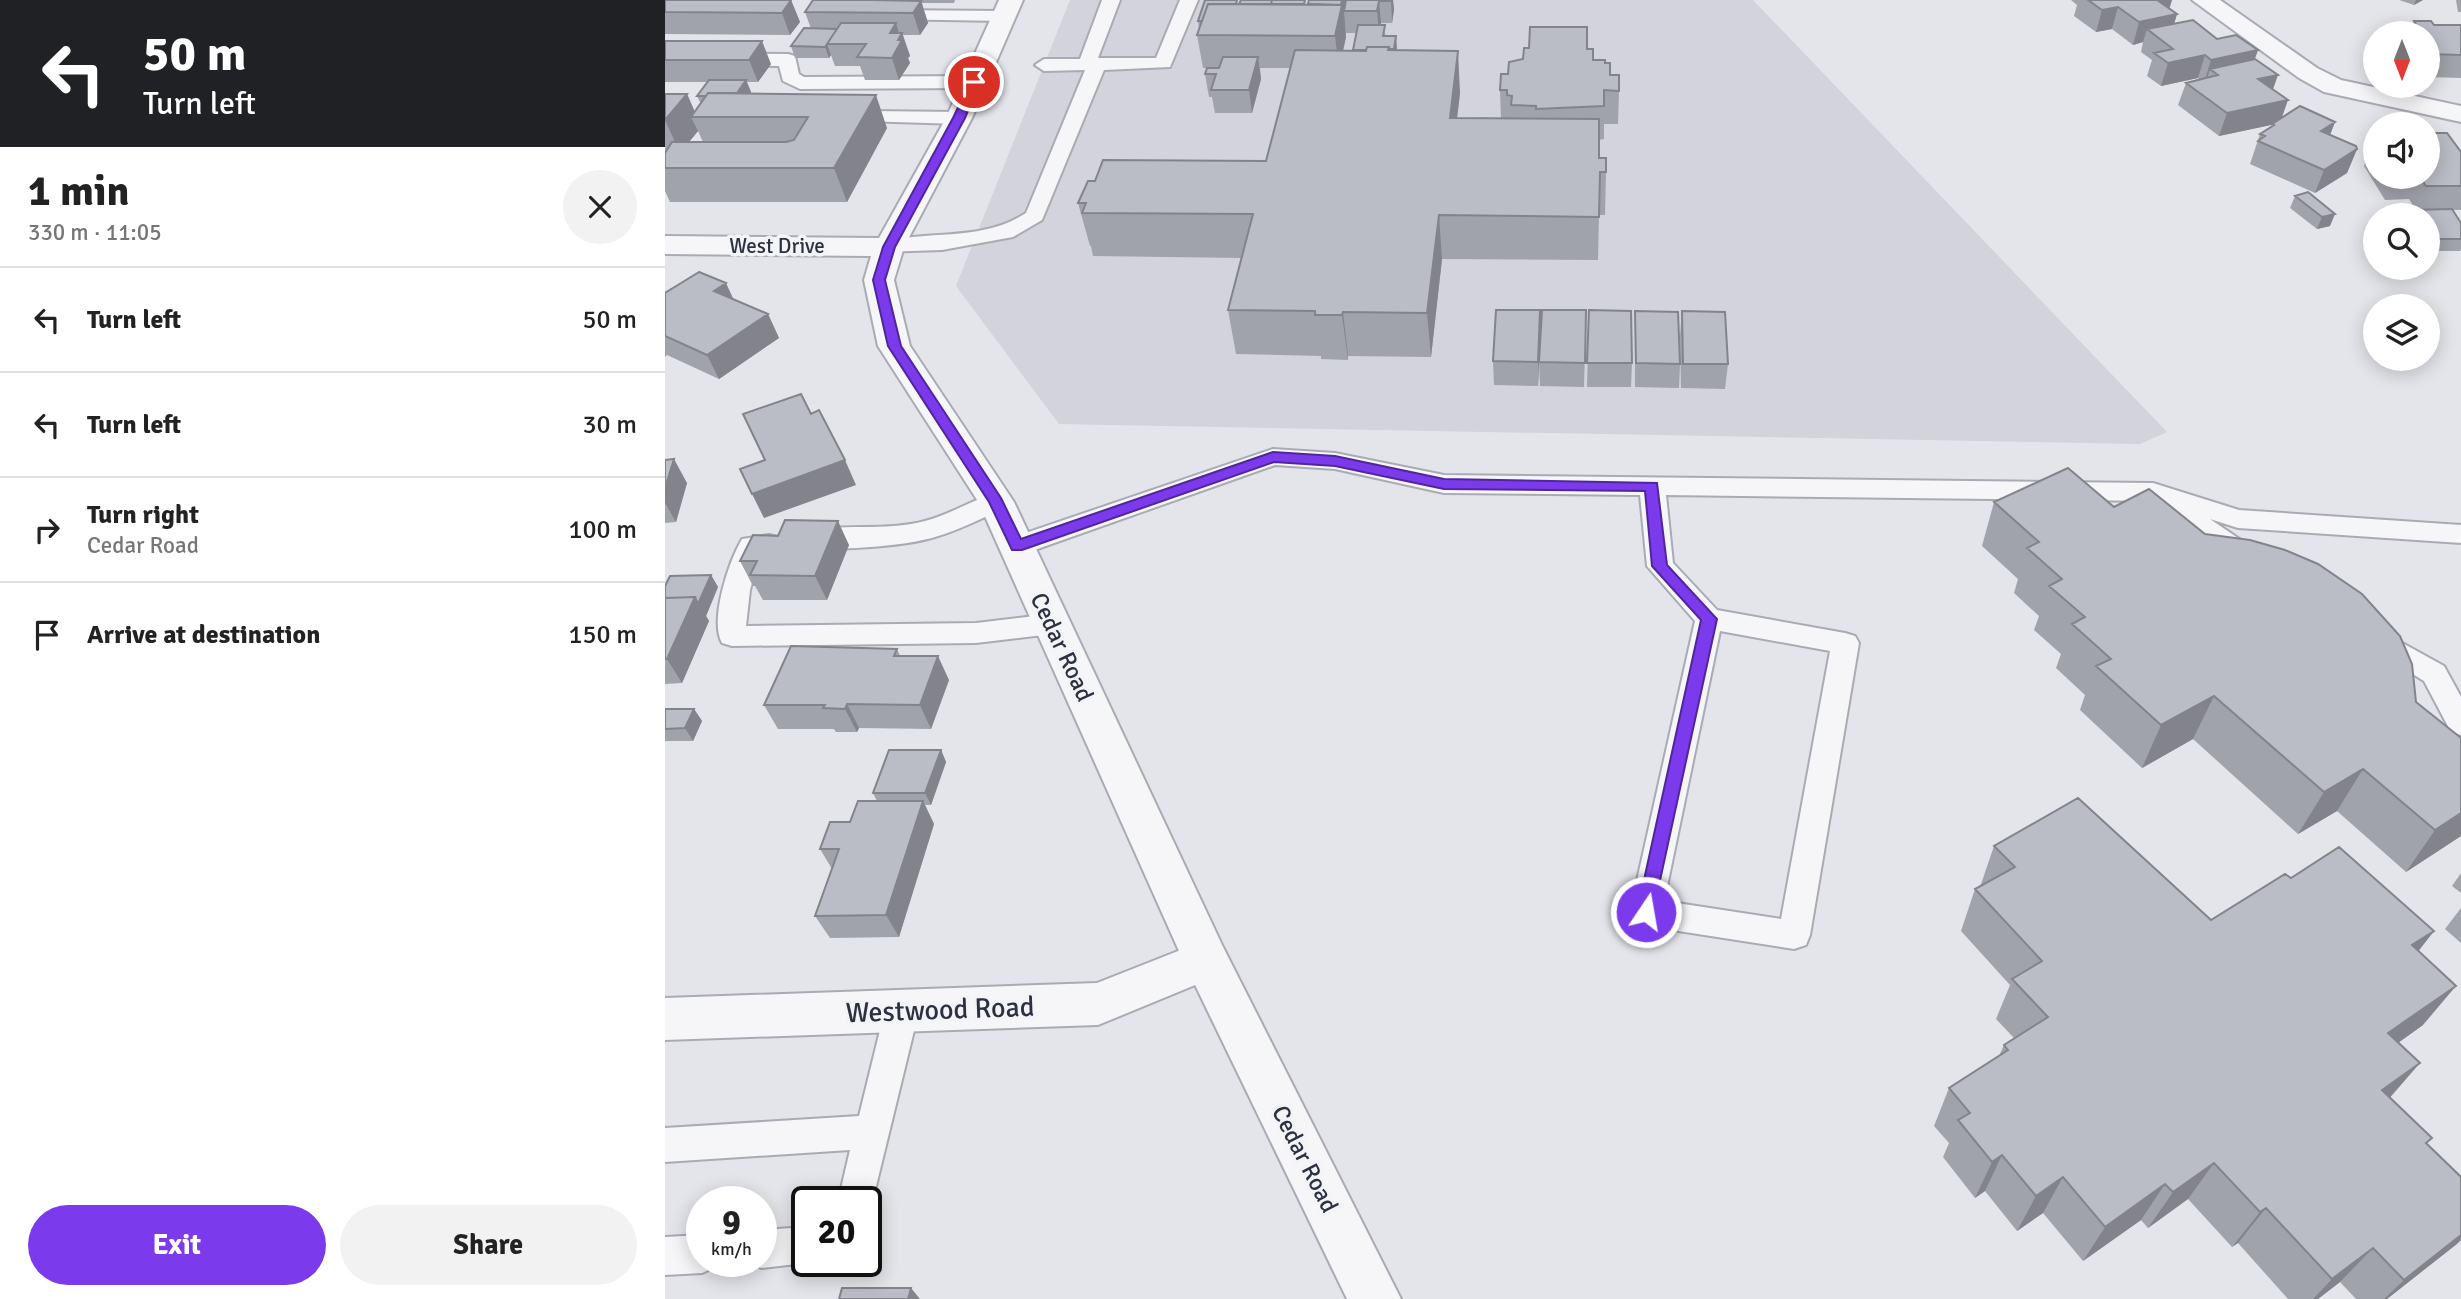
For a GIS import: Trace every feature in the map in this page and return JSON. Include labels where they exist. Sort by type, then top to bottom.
[{"type":"street","points":[[2204,0],[2308,73],[2333,86],[2461,114]]},
{"type":"street","name":"Cedar Road","points":[[1007,8],[959,118],[889,247],[879,280],[894,346],[996,502],[1206,960],[1375,1299]]},
{"type":"street","name":"West Drive","points":[[665,245],[889,247]]},
{"type":"street","name":"Westwood Road","points":[[665,1019],[1098,1004],[1206,960]]},
{"type":"lane","points":[[889,247],[942,244],[1013,231],[1035,216],[1092,64],[1111,0]]},
{"type":"lane","points":[[1044,65],[1163,63],[1189,0]]},
{"type":"lane","points":[[875,15],[1007,8]]},
{"type":"lane","points":[[665,59],[788,60],[790,77],[800,83],[974,82]]},
{"type":"lane","points":[[869,117],[959,118]]},
{"type":"lane","points":[[1017,546],[1273,457],[1335,461],[1444,484],[2153,492],[2238,519],[2369,530],[2461,534]]},
{"type":"lane","points":[[1652,486],[1660,566],[1709,619],[1845,643],[1794,935],[1646,912],[1709,619]]},
{"type":"lane","points":[[2153,492],[2261,566]]},
{"type":"lane","points":[[996,502],[929,530],[864,538],[800,539],[751,546],[740,575],[733,610],[732,636],[976,633],[1052,624]]},
{"type":"lane","points":[[2353,624],[2434,674],[2461,724]]},
{"type":"lane","points":[[860,1186],[902,1010]]},
{"type":"lane","points":[[665,1145],[873,1132]]},
{"type":"lane","points":[[665,1256],[686,1255]]},
{"type":"shaded area","points":[[1070,0],[1753,0],[2167,432],[2140,444],[1059,424],[956,286]]},
{"type":"building","points":[[665,0],[791,0],[782,13],[665,12]]},
{"type":"building","points":[[813,0],[921,1],[913,13],[805,12]]},
{"type":"building","points":[[1205,0],[1237,0],[1236,4],[1208,4],[1202,21],[1198,21]]},
{"type":"building","points":[[1241,0],[1272,0],[1271,4],[1239,4]]},
{"type":"building","points":[[1272,0],[1305,0],[1304,4],[1271,4]]},
{"type":"building","points":[[1309,0],[1342,0],[1341,5],[1308,4]]},
{"type":"building","points":[[1346,0],[1391,0],[1379,1],[1377,11],[1344,11]]},
{"type":"building","points":[[2088,0],[2157,0],[2177,14],[2139,22],[2118,7],[2102,10]]},
{"type":"building","points":[[1208,4],[1342,5],[1335,36],[1197,35]]},
{"type":"building","points":[[2193,20],[2217,39],[2236,35],[2258,50],[2211,60],[2205,55],[2168,63],[2154,53],[2173,49],[2147,29]]},
{"type":"building","points":[[841,23],[896,23],[890,33],[902,33],[898,40],[902,40],[892,58],[857,57],[866,44],[827,44]]},
{"type":"building","points":[[1358,25],[1385,25],[1383,36],[1396,36],[1394,49],[1367,47],[1366,50],[1353,50]]},
{"type":"building","points":[[2440,25],[2461,25],[2461,55],[2440,54]]},
{"type":"building","points":[[1530,27],[1587,27],[1587,49],[1593,49],[1593,60],[1610,63],[1610,75],[1619,75],[1619,91],[1604,90],[1604,106],[1536,109],[1536,106],[1511,105],[1512,96],[1507,95],[1507,90],[1500,90],[1501,74],[1508,74],[1509,62],[1523,59],[1524,48],[1529,48]]},
{"type":"building","points":[[804,28],[837,29],[825,47],[791,46]]},
{"type":"building","points":[[665,41],[762,41],[749,60],[665,60]]},
{"type":"building","points":[[1367,47],[1458,51],[1450,118],[1599,119],[1599,158],[1606,158],[1606,172],[1600,172],[1599,217],[1439,215],[1427,313],[1343,312],[1342,315],[1315,315],[1315,311],[1228,310],[1253,214],[1082,213],[1086,203],[1078,203],[1088,181],[1095,181],[1103,160],[1266,161],[1295,50],[1366,51]]},
{"type":"building","points":[[1223,57],[1258,57],[1249,90],[1211,90],[1216,74],[1205,74],[1207,68],[1219,68]]},
{"type":"building","points":[[2255,59],[2278,75],[2258,79],[2288,100],[2227,113],[2186,83],[2218,75],[2210,69]]},
{"type":"building","points":[[709,80],[746,80],[737,93],[708,93],[706,96],[697,96]]},
{"type":"building","points":[[708,93],[876,95],[834,168],[665,168],[665,153],[672,142],[786,142],[794,140],[808,117],[691,117]]},
{"type":"building","points":[[665,94],[687,94],[665,120]]},
{"type":"building","points":[[2300,106],[2335,122],[2321,131],[2356,146],[2357,149],[2324,170],[2258,141],[2265,136],[2260,134],[2274,125],[2272,124]]},
{"type":"building","points":[[2440,133],[2447,133],[2461,152],[2461,186],[2440,186]]},
{"type":"building","points":[[2308,192],[2335,214],[2322,217],[2295,196]]},
{"type":"building","points":[[2440,209],[2452,209],[2461,223],[2461,239],[2440,239]]},
{"type":"building","points":[[699,272],[726,283],[714,291],[768,314],[707,355],[665,336],[665,293]]},
{"type":"building","points":[[1496,310],[1540,310],[1538,362],[1493,361]]},
{"type":"building","points":[[1542,310],[1586,310],[1585,363],[1539,362]]},
{"type":"building","points":[[1589,310],[1631,311],[1632,363],[1587,363]]},
{"type":"building","points":[[1635,311],[1678,312],[1680,364],[1636,363]]},
{"type":"building","points":[[1682,311],[1725,312],[1728,364],[1683,364]]},
{"type":"building","points":[[801,394],[811,414],[819,410],[845,460],[752,494],[740,469],[765,460],[743,414]]},
{"type":"building","points":[[674,459],[665,488],[665,460]]},
{"type":"building","points":[[2068,468],[2114,507],[2149,489],[2205,534],[2250,540],[2285,550],[2318,564],[2362,594],[2400,636],[2412,664],[2416,702],[2461,738],[2461,813],[2435,830],[2363,769],[2324,792],[2214,696],[2161,725],[2096,666],[2111,659],[2072,624],[2085,617],[2049,586],[2062,579],[2027,548],[2039,542],[1994,502]]},
{"type":"building","points":[[785,520],[838,521],[815,576],[750,575],[757,561],[740,561],[753,535],[778,536]]},
{"type":"building","points":[[711,575],[698,604],[695,597],[665,598],[665,586],[670,576]]},
{"type":"building","points":[[695,597],[667,659],[665,659],[665,598]]},
{"type":"building","points":[[791,646],[897,649],[894,656],[938,656],[920,705],[847,704],[845,709],[823,708],[825,705],[764,705]]},
{"type":"building","points":[[665,709],[694,709],[685,728],[665,729]]},
{"type":"building","points":[[889,750],[941,750],[925,793],[873,793]]},
{"type":"building","points":[[2078,798],[2211,920],[2285,874],[2291,878],[2339,847],[2434,931],[2412,945],[2456,986],[2388,1033],[2420,1063],[2382,1090],[2432,1138],[2426,1143],[2461,1177],[2461,1235],[2404,1280],[2373,1248],[2332,1279],[2266,1208],[2260,1212],[2214,1163],[2173,1192],[2165,1184],[2105,1227],[2063,1177],[2036,1196],[2002,1155],[1992,1162],[1958,1120],[1970,1113],[1949,1088],[2008,1050],[2004,1045],[2048,1017],[2012,979],[2042,961],[1975,889],[2015,867],[1994,846]]},
{"type":"building","points":[[858,801],[923,801],[886,915],[815,916],[839,849],[820,849],[830,822],[850,822]]},
{"type":"building","points":[[842,1288],[911,1288],[908,1299],[839,1299]]},
{"type":"route","points":[[974,82],[959,118],[889,247],[879,280],[894,346],[996,502],[1017,546],[1273,457],[1335,461],[1444,484],[1652,486],[1660,566],[1709,619],[1646,912]]}]
